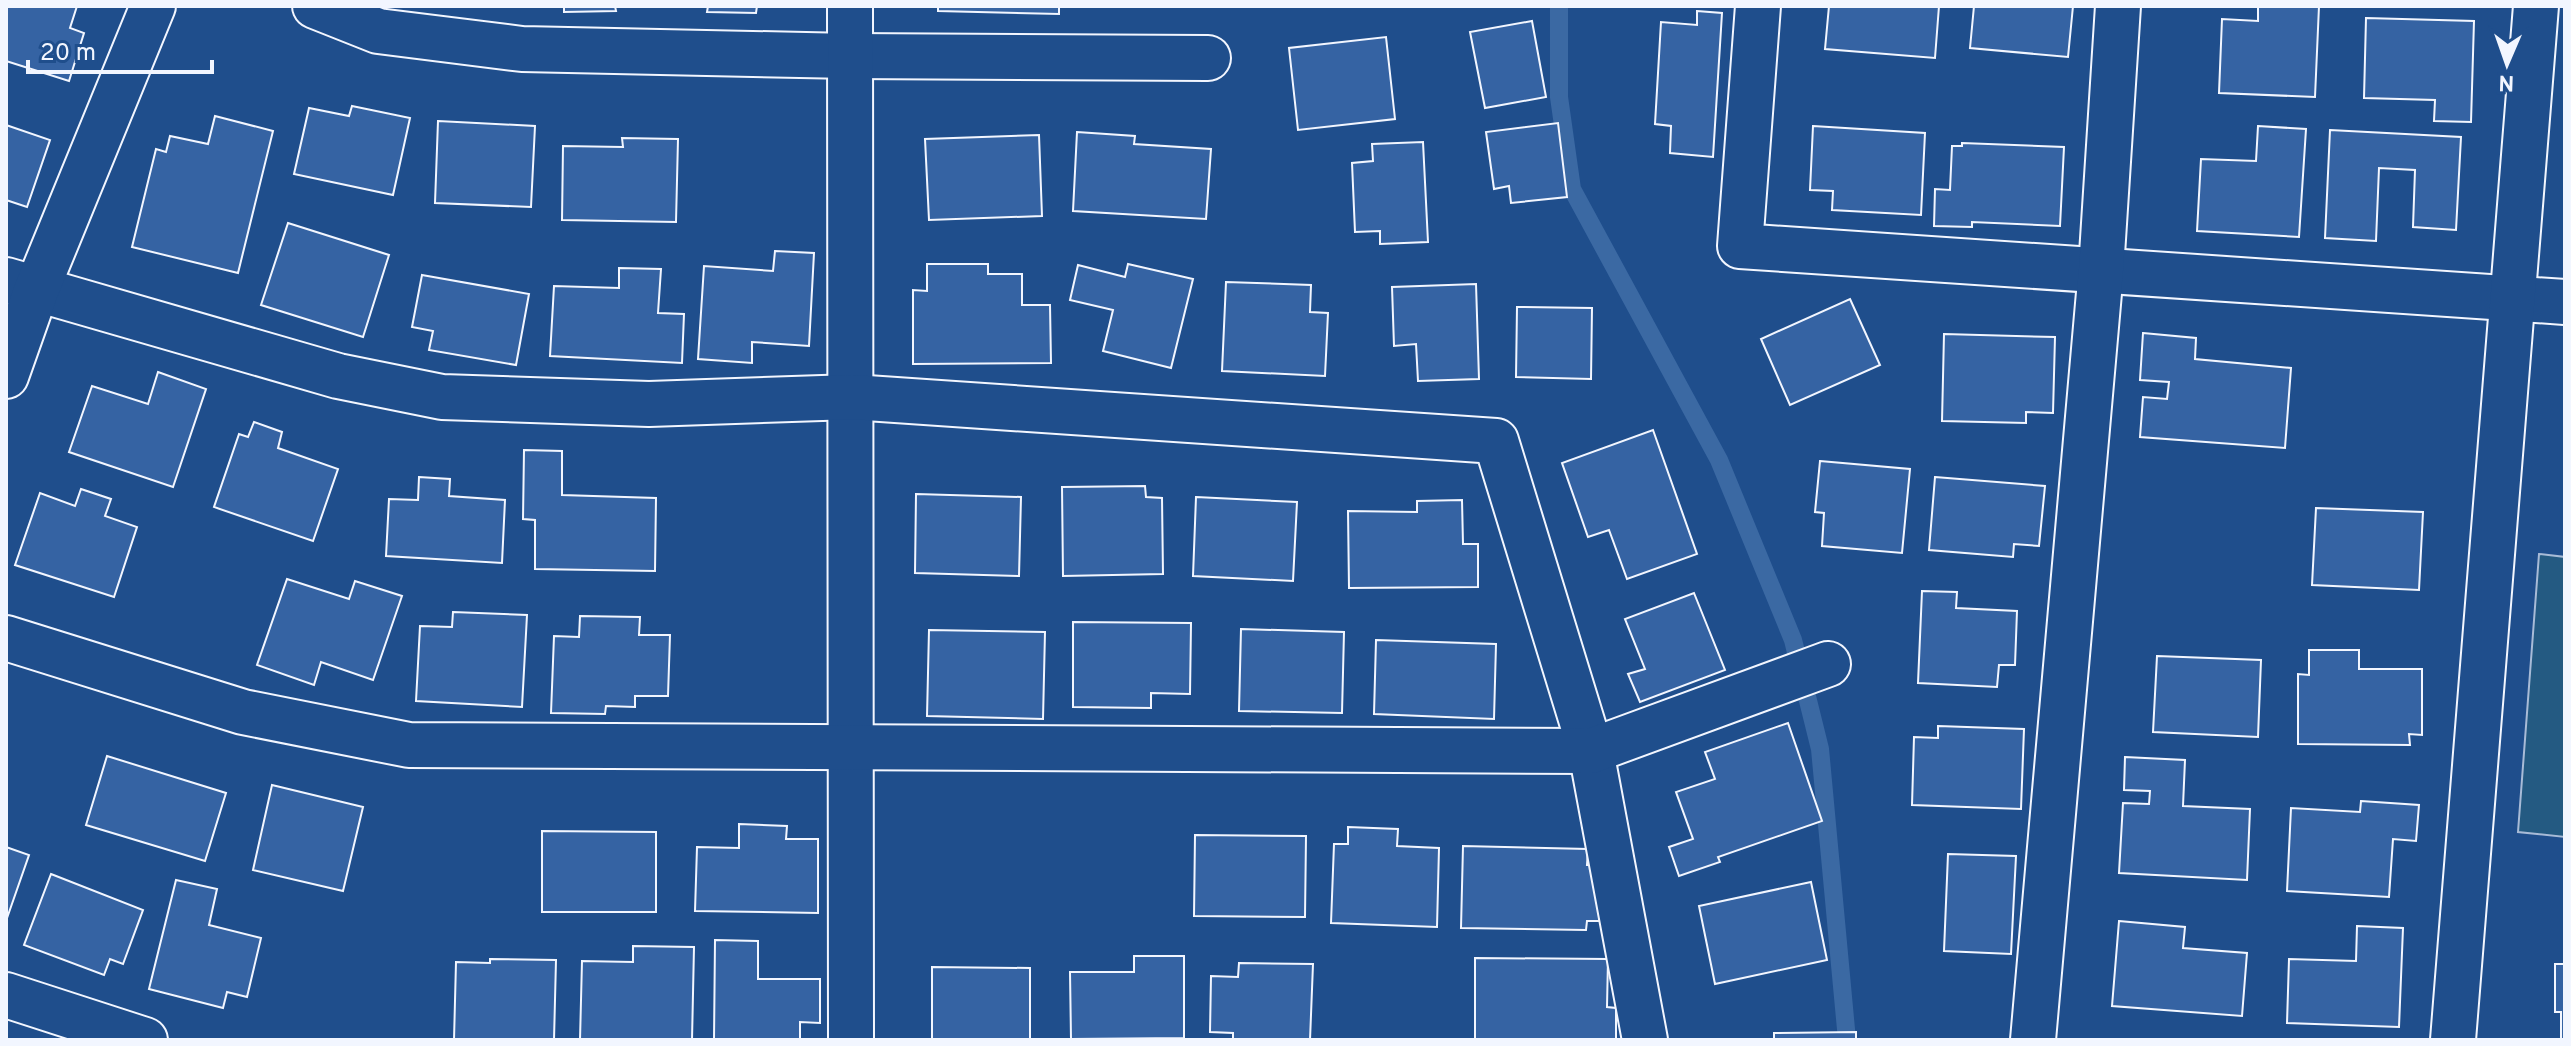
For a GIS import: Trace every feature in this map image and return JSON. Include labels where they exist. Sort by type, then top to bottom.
[{"type":"street","points":[[6,376],[21,286],[153,6]]},
{"type":"street","points":[[315,6],[378,31],[522,49],[850,56],[1208,58]]},
{"type":"street","points":[[850,6],[851,1040]]},
{"type":"street","points":[[1758,6],[1740,246],[2565,302]]},
{"type":"street","points":[[2033,1040],[2101,270],[2118,6]]},
{"type":"street","points":[[2453,1040],[2515,298],[2536,6]]},
{"type":"street","points":[[21,286],[338,376],[442,397],[649,404],[852,397],[1496,441],[1591,751],[1645,1040]]},
{"type":"street","points":[[6,638],[243,712],[409,745],[1591,751],[1828,664]]},
{"type":"street","points":[[6,995],[145,1040]]},
{"type":"shaded area","points":[[2539,554],[2565,557],[2565,837],[2518,832]]},
{"type":"building","points":[[6,6],[77,6],[70,28],[84,33],[69,81],[6,61]]},
{"type":"building","points":[[564,6],[615,6],[616,11],[564,12]]},
{"type":"building","points":[[708,6],[757,6],[756,13],[707,12]]},
{"type":"building","points":[[938,6],[1059,6],[1059,14],[938,11]]},
{"type":"building","points":[[1829,6],[1939,6],[1935,58],[1825,49]]},
{"type":"building","points":[[1974,6],[2073,6],[2068,57],[1970,48]]},
{"type":"building","points":[[2258,6],[2319,6],[2315,97],[2219,93],[2222,19],[2258,21]]},
{"type":"building","points":[[1697,11],[1722,13],[1713,157],[1670,153],[1671,126],[1655,124],[1661,22],[1697,25]]},
{"type":"building","points":[[2366,18],[2474,21],[2471,122],[2434,121],[2435,100],[2364,98]]},
{"type":"building","points":[[1532,21],[1546,97],[1485,108],[1470,32]]},
{"type":"building","points":[[1386,37],[1395,119],[1298,130],[1289,48]]},
{"type":"building","points":[[352,106],[410,118],[393,195],[294,174],[309,108],[349,116]]},
{"type":"building","points":[[215,116],[273,131],[238,273],[132,247],[156,149],[166,152],[170,136],[208,144]]},
{"type":"building","points":[[438,121],[535,126],[531,207],[435,203]]},
{"type":"building","points":[[1558,123],[1567,197],[1511,203],[1509,186],[1494,189],[1486,132]]},
{"type":"building","points":[[6,125],[50,140],[27,207],[6,200]]},
{"type":"building","points":[[1813,126],[1925,133],[1921,215],[1832,210],[1833,191],[1810,190]]},
{"type":"building","points":[[2258,126],[2306,129],[2299,237],[2197,231],[2201,159],[2256,161]]},
{"type":"building","points":[[2330,130],[2461,137],[2456,230],[2413,227],[2415,170],[2379,168],[2376,241],[2325,238]]},
{"type":"building","points":[[1077,132],[1135,136],[1134,144],[1211,149],[1206,219],[1073,211]]},
{"type":"building","points":[[1039,135],[1042,216],[929,220],[925,139]]},
{"type":"building","points":[[622,138],[678,139],[676,222],[562,220],[563,146],[623,147]]},
{"type":"building","points":[[1423,142],[1428,242],[1380,244],[1380,231],[1355,232],[1352,163],[1373,161],[1372,144]]},
{"type":"building","points":[[1962,143],[2064,147],[2060,226],[1972,222],[1972,227],[1934,226],[1935,189],[1950,190],[1952,146],[1962,146]]},
{"type":"building","points":[[288,223],[389,255],[363,337],[261,305]]},
{"type":"building","points":[[775,251],[814,253],[809,346],[752,342],[752,363],[698,359],[704,266],[773,271]]},
{"type":"building","points":[[927,264],[988,264],[988,274],[1022,274],[1022,305],[1050,305],[1051,363],[913,364],[913,290],[927,291]]},
{"type":"building","points":[[1128,264],[1193,279],[1171,368],[1103,351],[1113,310],[1070,300],[1078,265],[1125,277]]},
{"type":"building","points":[[619,268],[661,269],[658,313],[684,314],[682,363],[550,356],[554,286],[619,288]]},
{"type":"building","points":[[422,275],[529,294],[516,365],[429,350],[433,331],[412,327]]},
{"type":"building","points":[[1226,282],[1311,285],[1310,312],[1328,313],[1325,376],[1222,371]]},
{"type":"building","points":[[1476,284],[1479,379],[1418,381],[1416,344],[1394,346],[1392,287]]},
{"type":"building","points":[[1850,299],[1880,365],[1790,405],[1761,339]]},
{"type":"building","points":[[1517,307],[1592,308],[1591,379],[1516,377]]},
{"type":"building","points":[[2143,333],[2196,338],[2195,359],[2291,368],[2285,448],[2140,437],[2143,397],[2167,399],[2169,382],[2140,380]]},
{"type":"building","points":[[1944,334],[2055,337],[2053,413],[2026,412],[2026,423],[1942,421]]},
{"type":"building","points":[[158,372],[206,389],[173,487],[69,452],[92,386],[148,404]]},
{"type":"building","points":[[254,422],[282,432],[278,448],[338,469],[313,541],[214,507],[239,434],[248,437]]},
{"type":"building","points":[[1653,430],[1697,554],[1627,579],[1609,530],[1588,537],[1562,463]]},
{"type":"building","points":[[524,450],[562,451],[562,495],[656,498],[655,571],[535,569],[535,520],[523,519]]},
{"type":"building","points":[[1820,461],[1910,469],[1902,553],[1822,546],[1824,513],[1815,512]]},
{"type":"building","points":[[419,477],[450,479],[449,496],[505,500],[502,563],[386,556],[389,499],[418,500]]},
{"type":"building","points":[[1935,477],[2045,486],[2039,546],[2014,544],[2013,557],[1929,550]]},
{"type":"building","points":[[1145,486],[1146,497],[1162,498],[1163,574],[1063,576],[1062,487]]},
{"type":"building","points":[[81,489],[111,499],[105,516],[137,527],[114,597],[15,565],[40,493],[75,506]]},
{"type":"building","points":[[916,494],[1021,497],[1019,576],[915,573]]},
{"type":"building","points":[[1196,497],[1297,502],[1293,581],[1193,576]]},
{"type":"building","points":[[1462,500],[1463,544],[1478,544],[1478,587],[1349,588],[1348,511],[1417,512],[1417,501]]},
{"type":"building","points":[[2316,508],[2423,512],[2419,590],[2312,585]]},
{"type":"building","points":[[287,579],[349,599],[355,581],[402,596],[373,680],[321,662],[314,685],[257,665]]},
{"type":"building","points":[[1922,591],[1957,592],[1956,608],[2017,611],[2015,665],[1999,665],[1997,687],[1918,683]]},
{"type":"building","points":[[1694,593],[1725,670],[1640,702],[1628,674],[1645,669],[1625,619]]},
{"type":"building","points":[[453,612],[527,615],[522,707],[416,701],[420,626],[452,627]]},
{"type":"building","points":[[580,616],[640,617],[639,635],[670,635],[668,696],[635,696],[635,707],[606,706],[605,714],[551,713],[554,636],[579,637]]},
{"type":"building","points":[[1073,622],[1191,623],[1190,694],[1151,693],[1151,708],[1073,707]]},
{"type":"building","points":[[1241,629],[1344,632],[1342,713],[1239,711]]},
{"type":"building","points":[[929,630],[1045,632],[1043,719],[927,716]]},
{"type":"building","points":[[1376,640],[1496,644],[1494,719],[1374,714]]},
{"type":"building","points":[[2309,650],[2359,650],[2359,669],[2422,669],[2422,735],[2409,734],[2410,745],[2298,744],[2298,674],[2309,675]]},
{"type":"building","points":[[2157,656],[2261,660],[2258,737],[2153,732]]},
{"type":"building","points":[[1788,723],[1822,821],[1718,857],[1720,862],[1679,876],[1669,847],[1693,839],[1676,792],[1715,779],[1705,752]]},
{"type":"building","points":[[1938,726],[2024,729],[2021,809],[1912,805],[1914,737],[1938,738]]},
{"type":"building","points":[[107,756],[226,793],[205,861],[86,825]]},
{"type":"building","points":[[2125,757],[2185,760],[2183,806],[2250,809],[2247,880],[2119,873],[2123,803],[2149,804],[2150,791],[2124,790]]},
{"type":"building","points":[[272,785],[363,807],[343,891],[253,870]]},
{"type":"building","points":[[2361,801],[2419,805],[2416,841],[2393,839],[2389,897],[2287,891],[2291,808],[2360,812]]},
{"type":"building","points":[[739,824],[787,826],[786,839],[818,839],[818,913],[695,911],[697,847],[739,848]]},
{"type":"building","points":[[1348,827],[1398,829],[1397,846],[1439,848],[1437,927],[1331,923],[1334,844],[1348,844]]},
{"type":"building","points":[[542,831],[656,832],[656,912],[542,912]]},
{"type":"building","points":[[1195,835],[1306,836],[1305,917],[1194,916]]},
{"type":"building","points":[[1463,846],[1588,849],[1587,865],[1600,865],[1599,921],[1587,921],[1586,930],[1461,928]]},
{"type":"building","points":[[6,847],[29,855],[6,921]]},
{"type":"building","points":[[1948,854],[2016,856],[2011,954],[1944,951]]},
{"type":"building","points":[[51,874],[143,910],[123,964],[110,959],[104,975],[24,945]]},
{"type":"building","points":[[176,880],[217,889],[209,925],[261,938],[247,997],[227,992],[223,1008],[149,989]]},
{"type":"building","points":[[1811,882],[1827,960],[1715,984],[1699,906]]},
{"type":"building","points":[[2119,921],[2185,927],[2183,948],[2247,953],[2242,1016],[2112,1006]]},
{"type":"building","points":[[2357,926],[2403,928],[2399,1027],[2287,1023],[2289,959],[2356,961]]},
{"type":"building","points":[[715,940],[758,941],[758,979],[820,979],[820,1023],[800,1022],[800,1040],[714,1040]]},
{"type":"building","points":[[633,946],[694,947],[692,1040],[580,1040],[582,961],[633,962]]},
{"type":"building","points":[[1134,956],[1184,956],[1184,1038],[1071,1039],[1070,972],[1134,972]]},
{"type":"building","points":[[1475,958],[1608,959],[1607,1007],[1616,1008],[1616,1040],[1475,1040]]},
{"type":"building","points":[[490,959],[556,960],[554,1040],[454,1040],[456,962],[490,963]]},
{"type":"building","points":[[1239,963],[1313,964],[1310,1040],[1233,1040],[1233,1033],[1210,1032],[1211,976],[1238,977]]},
{"type":"building","points":[[2555,964],[2565,964],[2565,1040],[2561,1040],[2561,1012],[2555,1012]]},
{"type":"building","points":[[932,967],[1030,968],[1030,1040],[932,1040]]},
{"type":"building","points":[[1856,1032],[1856,1040],[1774,1040],[1774,1033]]},
{"type":"waterway","points":[[1559,6],[1559,97],[1572,189],[1719,460],[1793,640],[1820,749],[1847,1040]]}]
